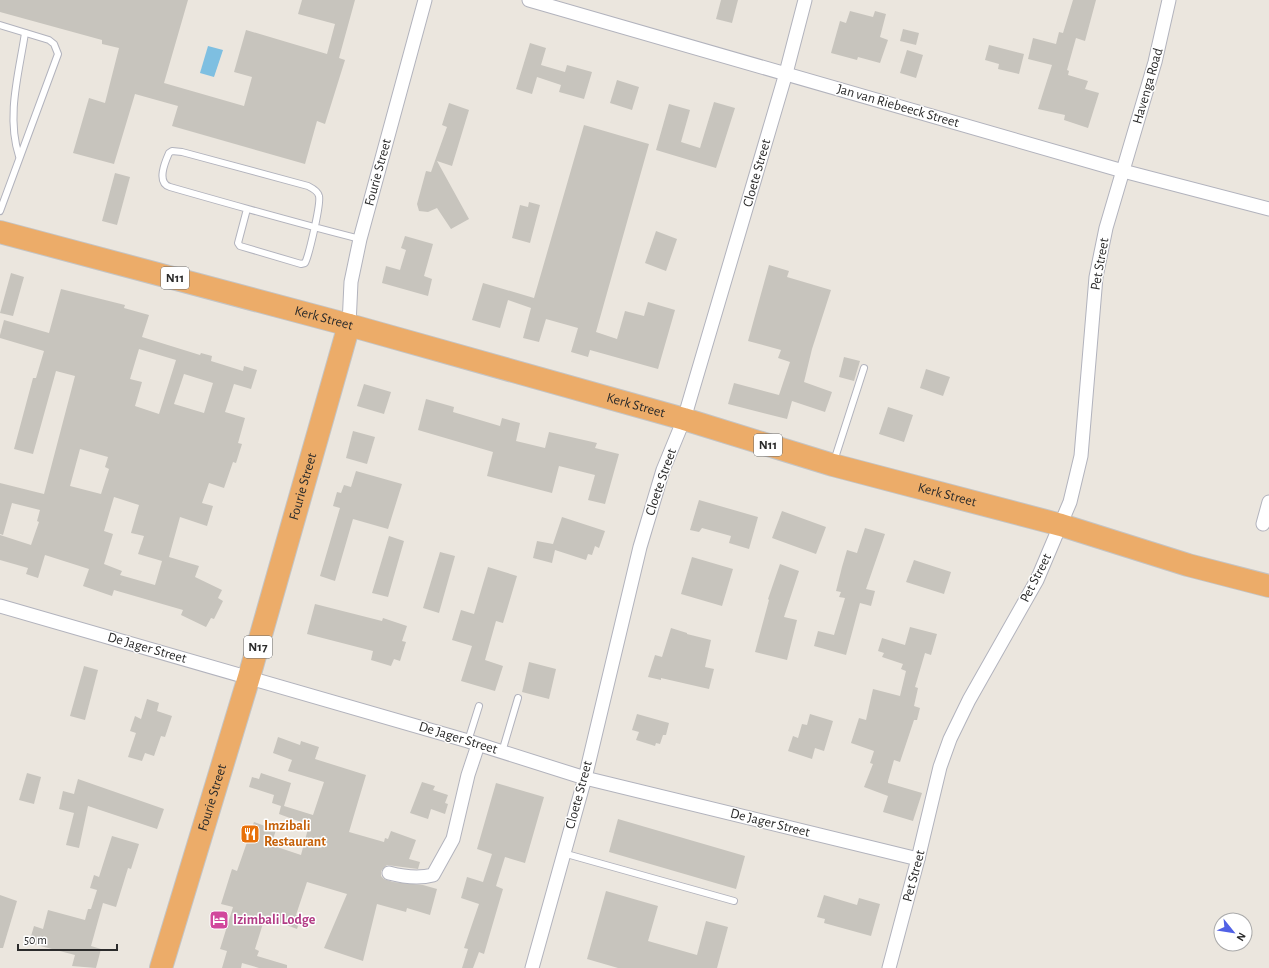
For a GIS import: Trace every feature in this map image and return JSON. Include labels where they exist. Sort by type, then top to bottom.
[{"type":"highway","name":"Kerk Street","points":[[0,232],[349,325],[684,419],[833,464],[1061,525],[1188,565],[1269,586]]},
{"type":"highway","name":"Fourie Street","points":[[161,968],[249,677],[349,325]]},
{"type":"street","name":"Fourie Street","points":[[349,325],[351,282],[360,239],[425,0]]},
{"type":"street","name":"Jan van Riebeeck Street","points":[[528,0],[1123,171],[1269,209]]},
{"type":"street","name":"Cloete Street","points":[[532,968],[585,778],[640,547],[663,470],[684,419],[786,73],[805,0]]},
{"type":"street","name":"Havenga Road","points":[[1123,171],[1155,62],[1169,0]]},
{"type":"street","name":"Pet Street","points":[[889,968],[918,859],[940,767],[950,739],[969,700],[1037,580],[1070,502],[1081,456],[1096,276],[1106,228],[1123,171]]},
{"type":"street","points":[[1263,524],[1269,502]]},
{"type":"street","name":"De Jager Street","points":[[0,606],[249,677],[473,743],[585,778],[918,859]]},
{"type":"street","points":[[389,873],[404,877],[424,878],[433,875],[453,839],[468,775],[473,743]]},
{"type":"lane","points":[[0,25],[49,40],[54,44],[58,54],[19,156],[0,211]]},
{"type":"lane","points":[[19,156],[14,143],[13,115],[25,33]]},
{"type":"lane","points":[[247,209],[238,243],[240,246],[304,264],[314,228],[319,197],[316,191],[308,186],[182,152],[174,151],[169,153],[162,177],[162,182],[166,186],[314,228],[360,239]]},
{"type":"lane","points":[[833,464],[864,368]]},
{"type":"lane","points":[[502,752],[518,698]]},
{"type":"lane","points":[[473,743],[479,706]]},
{"type":"lane","points":[[564,853],[734,901]]},
{"type":"water","points":[[208,46],[223,50],[214,77],[200,73]]},
{"type":"building","points":[[0,0],[188,0],[164,83],[244,106],[252,77],[234,72],[246,30],[327,54],[335,24],[298,14],[302,0],[355,0],[339,58],[345,60],[325,124],[317,121],[305,164],[172,126],[178,106],[135,94],[114,164],[73,153],[89,98],[105,103],[119,48],[102,44],[102,40],[0,12]]},
{"type":"building","points":[[721,0],[738,0],[732,23],[716,19]]},
{"type":"building","points":[[1073,0],[1096,0],[1085,41],[1076,38],[1067,70],[1069,71],[1068,75],[1088,81],[1085,89],[1099,93],[1088,128],[1064,120],[1065,115],[1038,109],[1052,65],[1028,59],[1033,38],[1056,44],[1059,32],[1063,33]]},
{"type":"building","points":[[850,11],[873,17],[875,11],[886,14],[880,37],[888,40],[880,63],[858,57],[857,60],[831,53],[840,21],[846,23]]},
{"type":"building","points":[[903,29],[919,33],[916,45],[900,41]]},
{"type":"building","points":[[530,43],[546,48],[541,65],[565,72],[567,65],[592,72],[584,99],[559,92],[561,85],[537,77],[532,94],[516,89]]},
{"type":"building","points":[[989,45],[1024,54],[1019,74],[998,69],[999,64],[985,60]]},
{"type":"building","points":[[907,50],[923,55],[916,78],[900,73]]},
{"type":"building","points":[[617,80],[639,87],[632,110],[610,103]]},
{"type":"building","points":[[714,102],[735,108],[716,168],[656,150],[669,104],[690,110],[681,142],[700,148]]},
{"type":"building","points":[[449,103],[469,110],[452,166],[437,161],[469,219],[451,229],[437,208],[428,212],[419,211],[417,204],[426,171],[431,172],[447,127],[442,125]]},
{"type":"building","points":[[584,125],[649,144],[596,332],[617,339],[625,311],[644,316],[648,302],[675,310],[658,369],[590,350],[588,357],[571,352],[578,328],[546,319],[539,342],[523,338],[531,308],[508,300],[500,328],[472,320],[483,283],[534,298]]},
{"type":"building","points":[[115,173],[130,177],[117,225],[102,221]]},
{"type":"building","points":[[529,202],[540,205],[530,243],[512,238],[520,205],[528,207]]},
{"type":"building","points":[[656,231],[677,239],[666,271],[645,263]]},
{"type":"building","points":[[405,236],[433,244],[424,276],[432,279],[428,296],[382,283],[386,266],[400,270],[406,250],[401,248]]},
{"type":"building","points":[[769,265],[789,271],[787,277],[831,290],[812,349],[804,382],[832,392],[825,412],[792,401],[787,419],[728,404],[734,383],[779,395],[790,362],[778,358],[781,350],[748,341]]},
{"type":"building","points":[[11,273],[24,277],[13,316],[0,313]]},
{"type":"building","points":[[61,289],[125,305],[124,308],[149,315],[142,337],[200,355],[201,353],[212,356],[211,361],[243,371],[244,366],[257,370],[251,389],[234,384],[225,412],[245,418],[238,443],[242,444],[236,463],[233,462],[224,488],[209,483],[202,503],[213,506],[207,526],[180,517],[169,557],[199,566],[195,577],[222,590],[218,598],[223,601],[214,619],[211,618],[206,627],[181,615],[183,610],[114,590],[112,596],[83,586],[89,569],[45,555],[38,578],[26,574],[28,568],[0,560],[0,535],[31,545],[39,522],[37,521],[40,510],[12,503],[3,535],[0,534],[0,483],[44,494],[75,376],[56,371],[33,454],[14,449],[33,378],[36,378],[44,351],[0,338],[0,335],[4,320],[49,333]],"holes":[[[139,349],[176,360],[159,414],[135,406],[142,382],[130,379]],[[184,374],[213,383],[204,413],[174,404]],[[80,449],[108,457],[105,467],[109,469],[101,494],[70,486]],[[114,497],[139,505],[131,533],[144,536],[138,554],[162,561],[155,585],[120,575],[122,571],[104,564],[113,534],[104,531]]]},
{"type":"building","points":[[844,357],[860,361],[854,381],[839,377]]},
{"type":"building","points":[[926,369],[950,377],[943,396],[920,388]]},
{"type":"building","points":[[364,384],[391,392],[384,414],[357,406]]},
{"type":"building","points":[[426,399],[454,407],[453,412],[500,426],[502,418],[520,423],[516,441],[545,448],[549,432],[597,443],[595,448],[619,454],[605,504],[588,500],[595,475],[559,466],[552,493],[487,476],[493,452],[418,430]]},
{"type":"building","points":[[888,407],[913,415],[904,442],[879,434]]},
{"type":"building","points":[[353,431],[375,437],[367,464],[346,458]]},
{"type":"building","points":[[356,471],[402,484],[388,529],[353,519],[335,581],[320,576],[340,508],[333,506],[337,492],[341,493],[344,485],[351,487]]},
{"type":"building","points":[[699,500],[758,517],[749,549],[729,543],[731,536],[702,528],[699,532],[690,530]]},
{"type":"building","points":[[782,511],[826,527],[816,554],[772,538]]},
{"type":"building","points":[[562,517],[605,531],[599,548],[595,546],[592,555],[588,554],[586,560],[555,550],[552,563],[533,558],[537,541],[553,544]]},
{"type":"building","points":[[865,528],[885,534],[866,589],[875,591],[871,606],[860,603],[846,655],[814,646],[818,631],[834,635],[845,598],[839,597],[841,592],[836,591],[842,567],[847,550],[857,553]]},
{"type":"building","points":[[389,536],[404,541],[388,597],[372,593]]},
{"type":"building","points":[[440,552],[455,556],[439,613],[423,608]]},
{"type":"building","points":[[692,557],[733,569],[722,606],[681,594]]},
{"type":"building","points":[[914,560],[951,572],[944,594],[906,582]]},
{"type":"building","points":[[780,564],[799,571],[784,617],[797,620],[787,660],[755,652],[769,600],[768,599]]},
{"type":"building","points":[[488,567],[517,576],[503,623],[496,621],[485,660],[503,666],[495,691],[461,681],[472,646],[452,640],[461,610],[474,614]]},
{"type":"building","points":[[315,604],[382,621],[383,618],[407,626],[402,641],[406,642],[400,661],[394,659],[391,666],[371,660],[373,651],[307,634]]},
{"type":"building","points":[[910,627],[937,634],[931,655],[925,653],[915,687],[918,688],[914,706],[920,708],[917,720],[914,720],[900,762],[894,760],[888,781],[888,783],[922,793],[913,821],[883,812],[888,796],[864,787],[873,764],[870,763],[874,751],[851,743],[859,718],[866,720],[873,689],[900,696],[906,671],[901,669],[903,664],[882,657],[884,653],[878,651],[882,638],[905,645]]},
{"type":"building","points":[[671,628],[711,640],[705,667],[714,669],[709,689],[661,678],[661,680],[648,677],[655,655],[662,657]]},
{"type":"building","points":[[529,662],[556,669],[549,699],[522,692]]},
{"type":"building","points":[[84,666],[98,670],[85,720],[70,716]]},
{"type":"building","points":[[147,699],[159,703],[157,711],[172,716],[165,737],[161,736],[154,756],[145,753],[142,761],[128,757],[136,733],[130,731],[135,716],[141,719]]},
{"type":"building","points":[[637,714],[669,723],[666,735],[663,735],[660,744],[656,743],[655,746],[636,740],[639,732],[632,730]]},
{"type":"building","points":[[810,714],[833,721],[824,751],[815,748],[812,759],[788,751],[793,736],[798,738],[802,724],[807,725]]},
{"type":"building","points":[[278,737],[300,745],[301,741],[319,747],[315,759],[366,775],[349,832],[384,842],[385,838],[388,839],[391,831],[416,840],[409,859],[420,862],[418,869],[387,865],[381,871],[381,876],[384,879],[393,882],[423,885],[437,889],[430,915],[407,908],[406,912],[377,904],[363,961],[324,948],[347,894],[307,882],[296,915],[301,917],[297,929],[265,917],[255,949],[259,951],[257,956],[287,965],[287,968],[259,968],[242,963],[241,968],[222,968],[227,951],[220,949],[233,907],[221,904],[232,869],[237,871],[254,822],[276,830],[271,845],[301,855],[309,825],[279,814],[281,806],[272,803],[274,795],[249,787],[252,777],[259,779],[261,773],[291,783],[284,806],[313,815],[324,782],[288,771],[292,760],[273,753]]},
{"type":"building","points":[[27,773],[41,777],[34,804],[19,800]]},
{"type":"building","points":[[78,779],[164,809],[157,829],[88,806],[79,848],[66,845],[74,813],[59,809],[63,791],[74,794]]},
{"type":"building","points":[[422,782],[435,786],[433,790],[448,795],[445,803],[448,804],[445,814],[431,809],[428,819],[410,813]]},
{"type":"building","points":[[496,783],[544,797],[525,863],[505,857],[496,886],[503,889],[484,954],[479,952],[473,968],[462,968],[468,949],[464,948],[479,904],[461,898],[467,877],[483,882],[492,854],[477,849]]},
{"type":"building","points":[[618,819],[745,856],[736,889],[609,852]]},
{"type":"building","points":[[112,836],[139,844],[131,869],[128,868],[116,907],[103,903],[91,946],[101,949],[96,968],[72,966],[75,955],[29,943],[34,926],[43,929],[48,910],[85,920],[88,909],[91,909],[97,890],[90,888],[94,875],[99,877]]},
{"type":"building","points":[[606,891],[658,906],[648,941],[697,955],[706,921],[728,927],[717,968],[618,968],[587,959]]},
{"type":"building","points":[[0,895],[17,901],[3,948],[0,948]]},
{"type":"building","points":[[824,895],[857,905],[859,898],[880,904],[871,936],[824,923],[825,919],[817,917]]},
{"type":"place","name":"Imzibali Restaurant","points":[[250,834]]},
{"type":"place","name":"Izimbali Lodge","points":[[219,920]]}]
